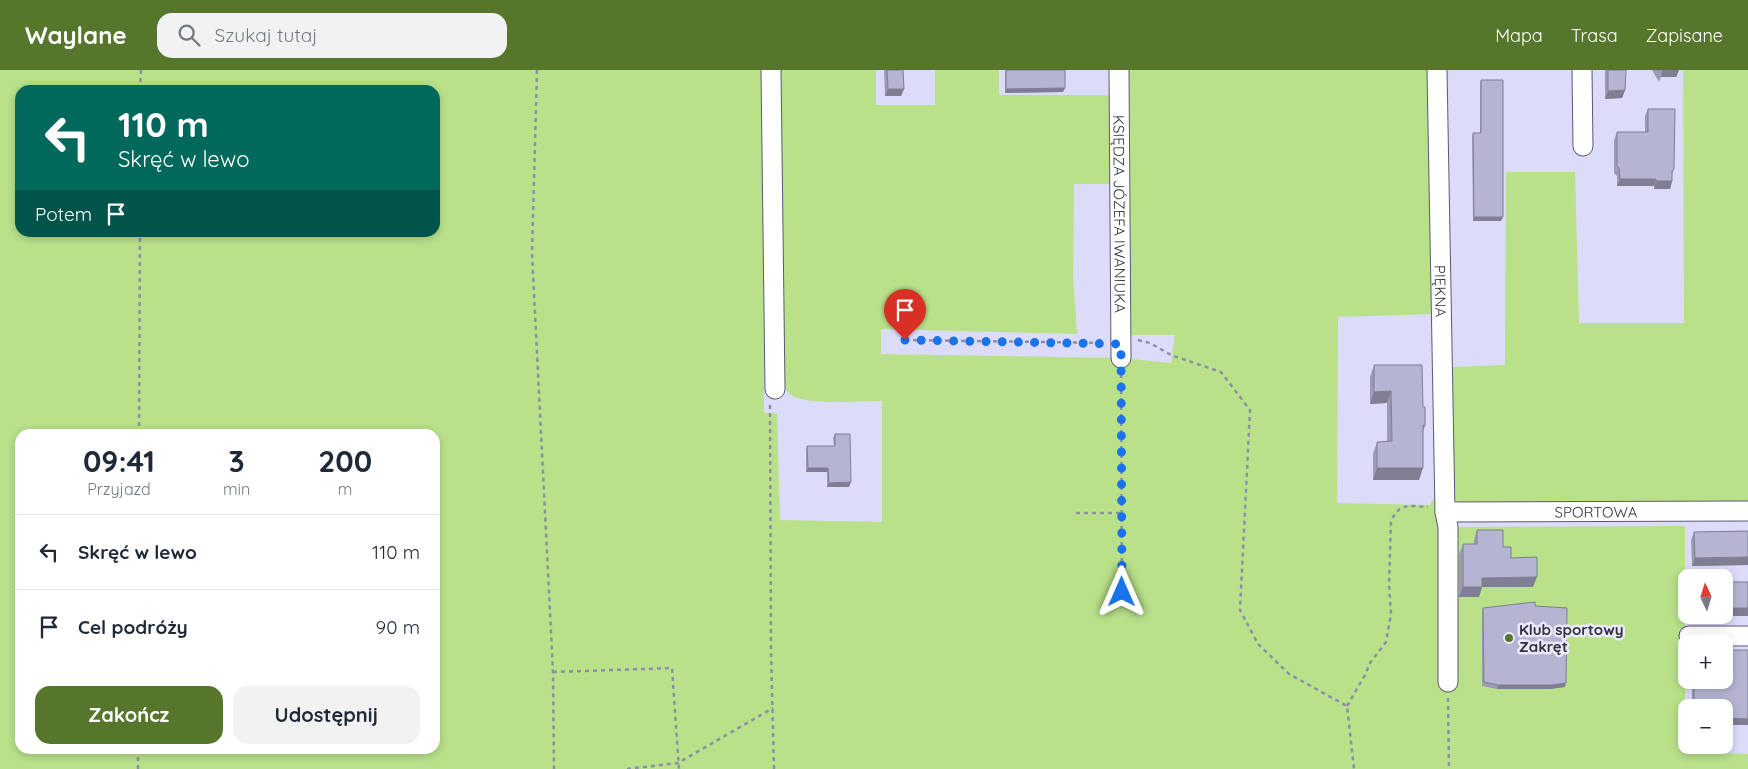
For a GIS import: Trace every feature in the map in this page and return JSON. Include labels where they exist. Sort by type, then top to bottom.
[{"type":"street","points":[[771,70],[775,389]]},
{"type":"street","name":"KSIĘDZA JÓZEFA IWANIUKA","points":[[1119,70],[1121,346]]},
{"type":"street","name":"PIĘKNA","points":[[1437,70],[1445,512],[1448,527],[1448,682]]},
{"type":"street","points":[[1582,70],[1583,146]]},
{"type":"street","name":"SPORTOWA","points":[[1445,512],[1748,511]]},
{"type":"street","points":[[1733,636],[1748,636]]},
{"type":"path","points":[[140,85],[141,70]]},
{"type":"path","points":[[537,70],[532,252],[553,672],[554,769]]},
{"type":"path","points":[[139,429],[140,237]]},
{"type":"path","points":[[905,340],[1121,346],[1150,344],[1171,355],[1221,372],[1250,410],[1240,610],[1258,644],[1289,674],[1347,706]]},
{"type":"path","points":[[1121,346],[1122,592]]},
{"type":"path","points":[[774,769],[770,405],[775,389]]},
{"type":"path","points":[[1354,769],[1347,706],[1370,663],[1386,642],[1391,614],[1389,531],[1391,521],[1395,512],[1403,506],[1438,507],[1445,512]]},
{"type":"path","points":[[1076,512],[1122,514]]},
{"type":"path","points":[[553,672],[672,668],[679,769]]},
{"type":"path","points":[[1448,682],[1449,769]]},
{"type":"path","points":[[626,769],[678,764],[773,708]]},
{"type":"path","points":[[138,754],[138,769]]},
{"type":"green space","points":[[0,70],[764,70],[764,413],[777,413],[780,520],[882,522],[882,401],[813,401],[791,395],[782,383],[776,70],[876,70],[876,105],[935,105],[935,70],[999,70],[999,95],[1110,95],[1112,184],[1074,184],[1073,275],[1077,334],[881,329],[881,354],[1121,358],[1171,363],[1175,335],[1131,335],[1129,70],[1427,70],[1427,99],[1433,130],[1436,314],[1338,317],[1337,503],[1430,505],[1436,495],[1440,527],[1685,526],[1685,569],[1678,569],[1678,624],[1685,624],[1685,634],[1678,634],[1678,689],[1685,689],[1685,699],[1678,699],[1678,754],[1748,754],[1748,769],[0,769]]},
{"type":"green space","points":[[1683,70],[1748,70],[1748,503],[1459,503],[1452,496],[1453,367],[1505,365],[1506,172],[1575,172],[1579,323],[1684,323]]},
{"type":"building","points":[[887,70],[903,70],[904,89],[888,89]]},
{"type":"building","points":[[1006,70],[1065,70],[1065,88],[1006,89]]},
{"type":"building","points":[[1608,70],[1626,70],[1625,90],[1608,91]]},
{"type":"building","points":[[1481,80],[1503,80],[1503,217],[1474,217],[1473,133],[1481,133]]},
{"type":"building","points":[[1648,109],[1675,109],[1672,181],[1620,179],[1617,166],[1617,132],[1648,132]]},
{"type":"building","points":[[1374,365],[1422,365],[1423,407],[1425,407],[1423,468],[1377,468],[1377,442],[1392,441],[1391,391],[1374,392]]},
{"type":"building","points":[[835,434],[850,434],[851,482],[829,483],[828,468],[808,468],[807,446],[835,446]]},
{"type":"building","points":[[1477,530],[1503,530],[1503,547],[1511,547],[1511,558],[1537,557],[1537,577],[1482,578],[1482,587],[1463,587],[1463,544],[1477,544]]},
{"type":"building","points":[[1748,531],[1748,557],[1695,558],[1694,532]]},
{"type":"building","points":[[1733,582],[1748,582],[1748,608],[1733,608]]},
{"type":"building","points":[[1535,602],[1535,606],[1567,608],[1566,683],[1552,685],[1498,685],[1484,682],[1483,608]]},
{"type":"building","points":[[1733,650],[1748,650],[1748,719],[1733,718],[1733,699],[1694,699],[1694,689],[1733,689]]},
{"type":"place","name":"Klub sportowy Zakręt","points":[[1509,638]]},
{"type":"route","points":[[905,340],[1121,344],[1122,592]]}]
